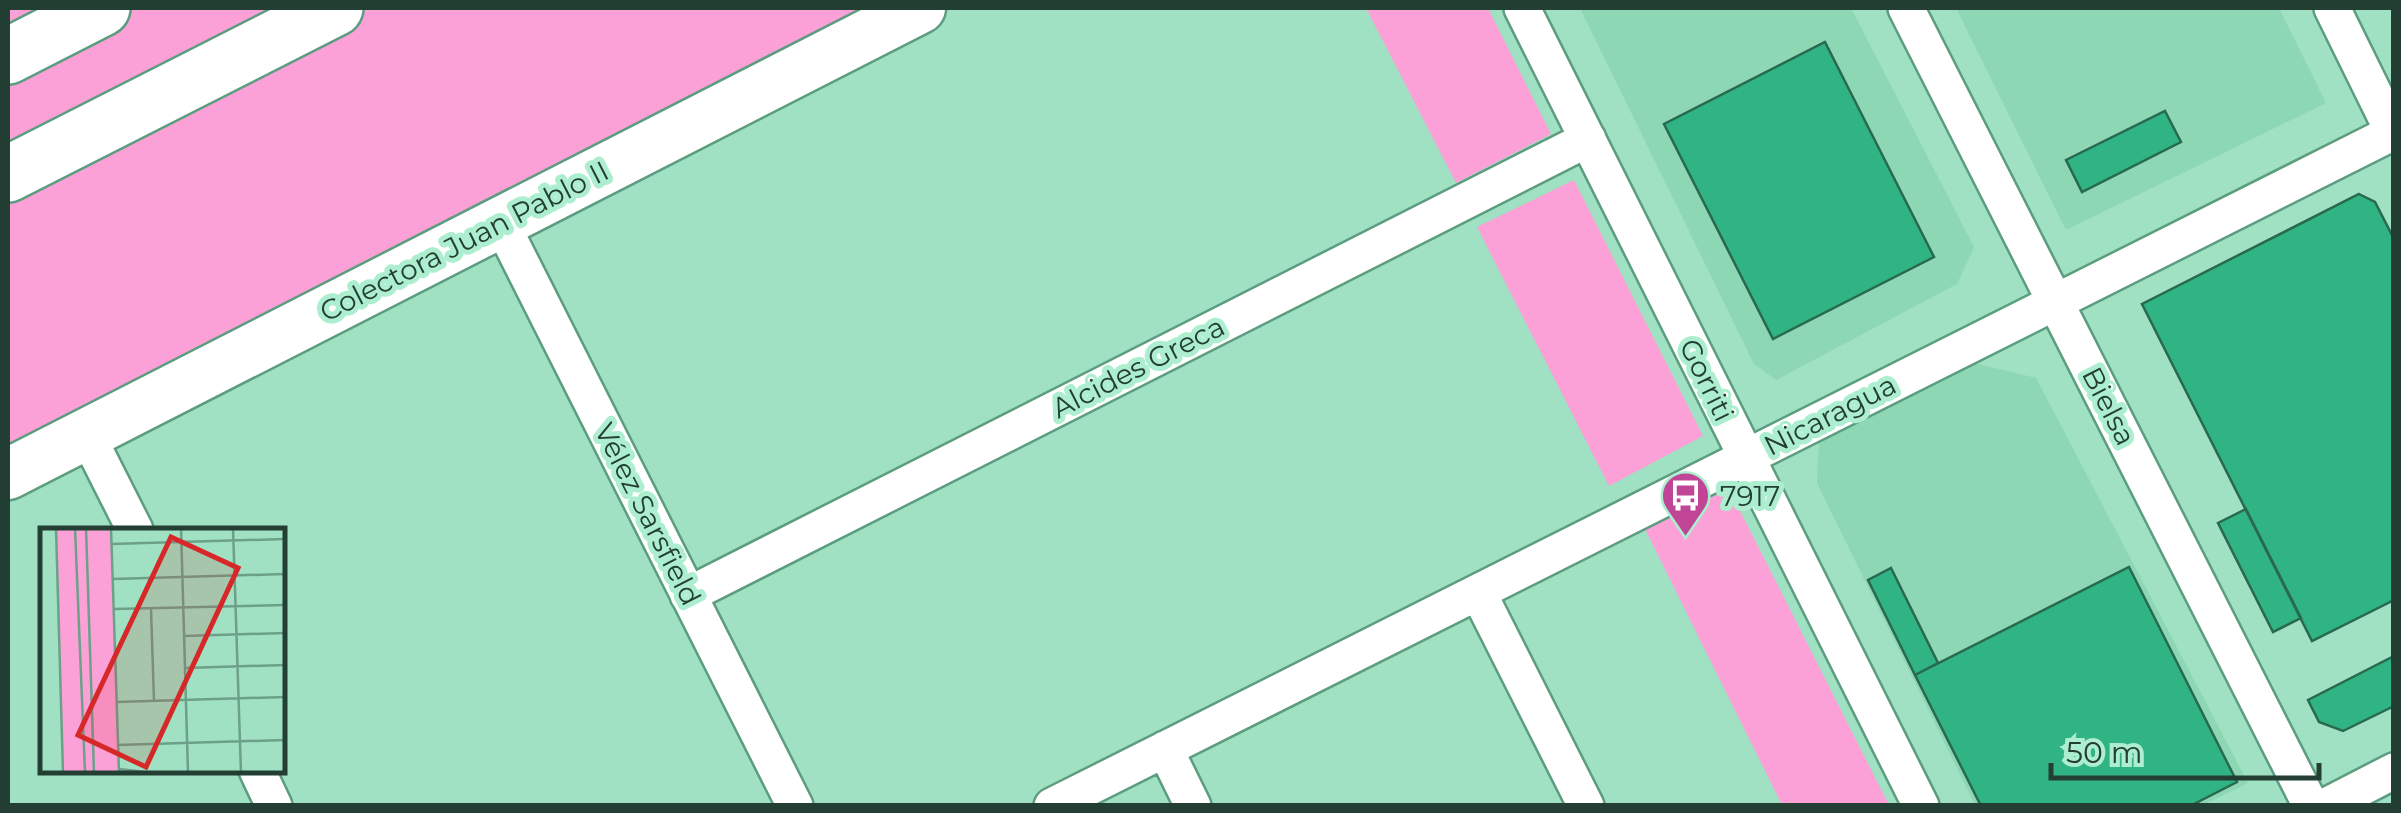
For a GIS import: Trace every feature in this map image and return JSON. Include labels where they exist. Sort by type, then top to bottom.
[{"type":"highway","points":[[8,56],[102,8]]},
{"type":"highway","points":[[8,174],[335,8]]},
{"type":"main road","name":"Colectora Juan Pablo II","points":[[8,474],[920,8]]},
{"type":"street","name":"Gorriti","points":[[1522,8],[1921,806]]},
{"type":"street","name":"Bielsa","points":[[1906,8],[2311,806]]},
{"type":"street","points":[[2332,8],[2393,133]]},
{"type":"street","name":"Nicaragua","points":[[1052,806],[2393,133]]},
{"type":"street","name":"Alcides Greca","points":[[688,594],[1588,138]]},
{"type":"street","name":"Vélez Sarsfield","points":[[501,224],[795,806]]},
{"type":"street","points":[[86,433],[135,528]]},
{"type":"street","points":[[1478,592],[1586,806]]},
{"type":"street","points":[[1165,749],[1193,806]]},
{"type":"street","points":[[2326,806],[2394,771]]},
{"type":"street","points":[[258,773],[274,806]]},
{"type":"shaded area","points":[[8,8],[920,8],[8,474]]},
{"type":"shaded area","points":[[1366,8],[1488,8],[1551,134],[1456,183]]},
{"type":"shaded area","points":[[1580,8],[1851,8],[1974,247],[1957,284],[1776,380],[1754,364]]},
{"type":"shaded area","points":[[1956,8],[2279,8],[2326,103],[2066,230]]},
{"type":"shaded area","points":[[1574,180],[1703,436],[1609,486],[1477,227]]},
{"type":"shaded area","points":[[1974,363],[2036,378],[2248,783],[2203,805],[1975,805],[1817,483],[1819,438]]},
{"type":"shaded area","points":[[1729,489],[1889,805],[1782,805],[1645,529]]},
{"type":"building","points":[[1825,42],[1934,257],[1773,339],[1664,124]]},
{"type":"building","points":[[2165,111],[2181,142],[2082,192],[2066,160]]},
{"type":"building","points":[[2359,194],[2375,202],[2394,239],[2394,600],[2312,641],[2142,304]]},
{"type":"building","points":[[2246,509],[2301,618],[2273,632],[2218,523]]},
{"type":"building","points":[[2129,567],[2237,782],[2190,806],[1981,806],[1915,675]]},
{"type":"building","points":[[1891,568],[1938,663],[1915,675],[1868,580]]},
{"type":"building","points":[[2394,656],[2394,706],[2343,731],[2319,722],[2308,700]]},
{"type":"place","name":"7917","points":[[1685,538]]}]
